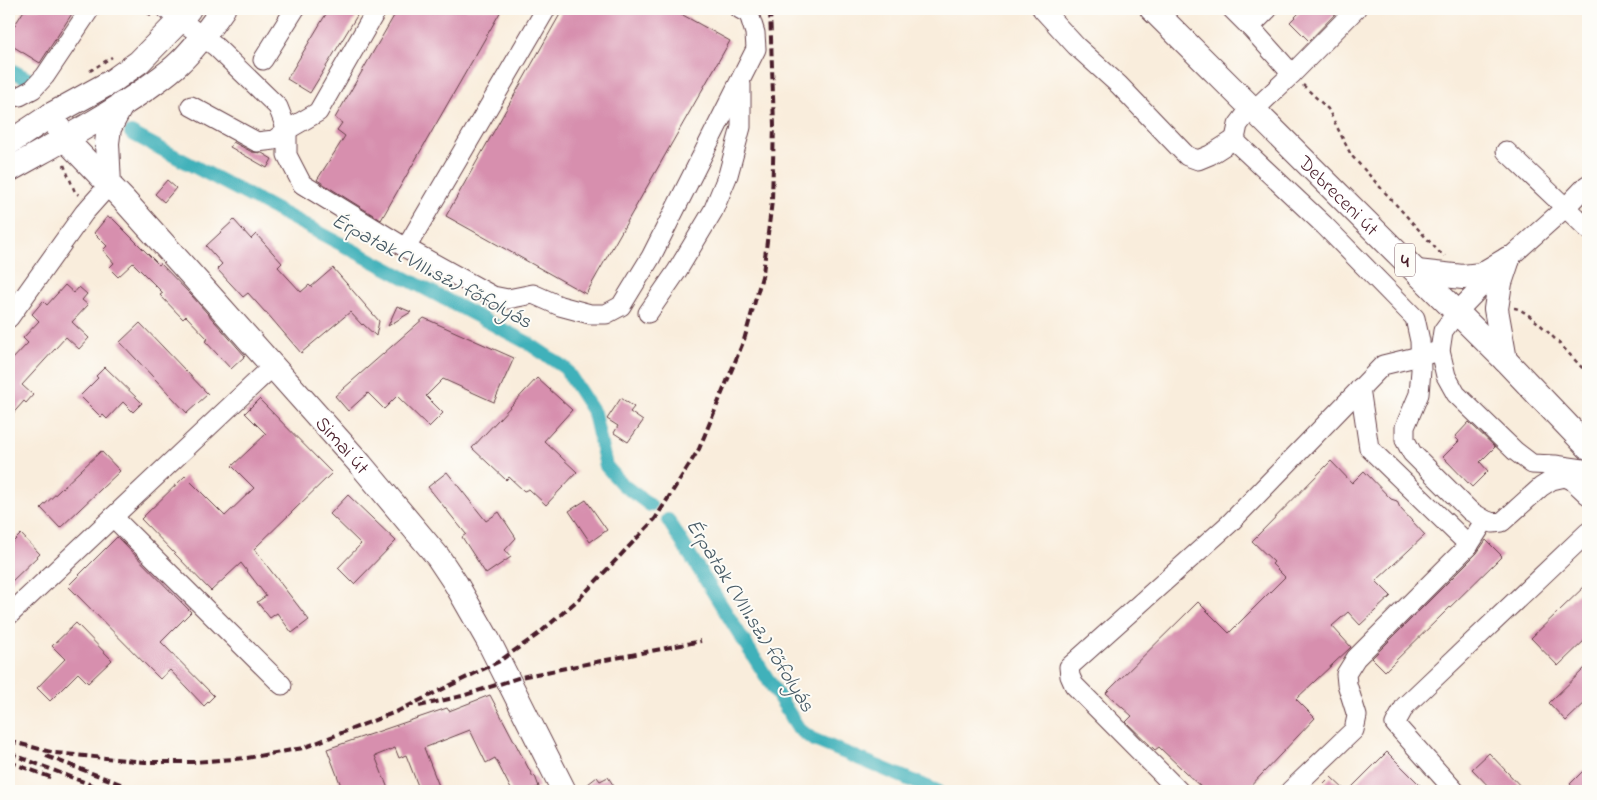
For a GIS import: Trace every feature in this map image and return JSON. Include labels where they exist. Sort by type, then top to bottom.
[{"type":"main road","points":[[9,170],[122,104],[179,63],[204,37],[223,9]]},
{"type":"main road","name":"Debreceni út","points":[[1152,9],[1505,360],[1586,444]]},
{"type":"main road","points":[[9,143],[51,115],[103,87],[139,62],[172,14]]},
{"type":"main road","points":[[109,185],[107,143],[110,128],[122,104]]},
{"type":"main road","name":"Simai út","points":[[51,115],[65,139],[198,282],[361,465],[438,557],[488,640],[564,791]]},
{"type":"main road","points":[[1417,272],[1463,277],[1480,275],[1508,259]]},
{"type":"main road","points":[[1505,360],[1496,310],[1500,283],[1508,259]]},
{"type":"street","points":[[9,98],[20,96],[33,89],[45,76],[90,9]]},
{"type":"street","points":[[263,60],[295,9]]},
{"type":"street","points":[[190,106],[257,142],[274,140],[318,112],[377,9]]},
{"type":"street","points":[[406,248],[546,9]]},
{"type":"street","points":[[1042,9],[1076,46],[1119,85],[1187,156],[1198,160],[1236,139]]},
{"type":"street","points":[[1232,9],[1292,74]]},
{"type":"street","points":[[1250,27],[1268,9]]},
{"type":"street","points":[[1356,9],[1292,74],[1244,117],[1238,125],[1236,139],[1239,145],[1324,225],[1415,318],[1420,341],[1421,370],[1419,394],[1405,427],[1405,440],[1412,453],[1470,511],[1493,523],[1502,522],[1541,487],[1552,480],[1565,477],[1572,480],[1588,495]]},
{"type":"street","points":[[172,14],[204,37],[232,61],[278,107],[287,130],[287,155],[302,184],[406,248],[493,296],[508,299],[532,294],[560,306],[590,314],[606,314],[621,306],[651,257],[756,49],[755,33],[746,10]]},
{"type":"street","points":[[648,313],[678,271],[713,211],[728,174],[741,127],[742,78]]},
{"type":"street","points":[[1506,151],[1588,229]]},
{"type":"street","points":[[700,160],[728,174]]},
{"type":"street","points":[[9,318],[80,219],[109,185]]},
{"type":"street","points":[[1588,186],[1508,259],[1457,312],[1443,331],[1440,351],[1446,376],[1456,394],[1515,451],[1532,464],[1583,469],[1588,472]]},
{"type":"street","points":[[651,257],[678,271]]},
{"type":"street","points":[[1179,791],[1074,685],[1069,667],[1229,524],[1383,366],[1440,351]]},
{"type":"street","points":[[9,615],[272,367]]},
{"type":"street","points":[[1360,388],[1369,448],[1469,545]]},
{"type":"street","points":[[1541,487],[1548,465],[1586,444]]},
{"type":"street","points":[[113,517],[282,685]]},
{"type":"street","points":[[1290,791],[1354,730],[1357,716],[1347,684],[1346,674],[1356,658],[1469,545],[1486,520]]},
{"type":"street","points":[[1455,791],[1395,724],[1405,706],[1588,532]]},
{"type":"path","points":[[141,9],[151,15],[172,14]]},
{"type":"path","points":[[82,76],[114,56]]},
{"type":"path","points":[[1292,74],[1328,109],[1350,156],[1439,252],[1447,257]]},
{"type":"path","points":[[1496,310],[1520,308],[1532,317],[1588,374]]},
{"type":"building","points":[[25,9],[75,9],[40,63],[9,44],[9,34]]},
{"type":"building","points":[[329,9],[361,9],[310,93],[287,79]]},
{"type":"building","points":[[398,9],[502,9],[381,220],[317,180],[345,136],[337,130],[342,123],[335,118]]},
{"type":"building","points":[[563,9],[672,9],[730,41],[586,294],[446,216]]},
{"type":"building","points":[[1303,9],[1340,9],[1309,41],[1290,22]]},
{"type":"building","points":[[233,142],[252,152],[262,153],[272,159],[267,168],[230,147]]},
{"type":"building","points":[[167,180],[176,188],[164,202],[155,194]]},
{"type":"building","points":[[107,217],[112,218],[159,265],[160,263],[245,356],[231,369],[205,341],[208,339],[186,316],[183,319],[160,295],[163,293],[133,263],[118,277],[109,268],[114,263],[103,250],[107,246],[94,233]]},
{"type":"building","points":[[234,220],[251,239],[256,234],[282,263],[278,267],[301,292],[309,285],[311,287],[333,268],[379,321],[376,336],[350,312],[301,353],[248,293],[243,297],[217,269],[222,264],[206,246]]},
{"type":"building","points":[[65,285],[74,293],[79,287],[87,294],[82,300],[88,305],[72,322],[89,338],[79,349],[66,337],[22,385],[33,395],[26,403],[24,401],[9,418],[9,363],[28,343],[23,338],[39,321],[32,314],[43,301],[47,305]]},
{"type":"building","points":[[397,306],[411,312],[388,326]]},
{"type":"building","points":[[424,318],[514,358],[494,402],[443,379],[426,396],[443,413],[429,427],[397,396],[384,409],[368,393],[348,411],[335,396]]},
{"type":"building","points":[[140,323],[208,394],[187,413],[120,342]]},
{"type":"building","points":[[105,367],[142,403],[133,412],[123,402],[107,419],[103,415],[101,417],[80,396],[98,378],[96,376]]},
{"type":"building","points":[[537,378],[572,410],[544,441],[577,472],[546,505],[529,489],[524,491],[509,477],[506,480],[472,448]]},
{"type":"building","points":[[621,398],[634,407],[630,412],[643,421],[628,442],[614,433],[618,426],[607,419]]},
{"type":"building","points":[[259,399],[332,473],[254,549],[309,620],[292,633],[277,613],[270,618],[257,602],[266,596],[241,563],[211,591],[141,519],[185,476],[225,516],[254,488],[232,466],[266,434],[245,413]]},
{"type":"building","points":[[1469,422],[1495,447],[1480,462],[1488,471],[1472,487],[1443,457],[1459,441],[1455,437]]},
{"type":"building","points":[[101,451],[120,471],[60,528],[41,508]]},
{"type":"building","points":[[1331,461],[1352,483],[1364,471],[1391,499],[1397,501],[1400,508],[1425,535],[1376,581],[1391,596],[1360,625],[1348,612],[1332,626],[1351,647],[1296,699],[1315,718],[1246,791],[1205,791],[1159,747],[1155,750],[1126,722],[1132,716],[1106,693],[1198,602],[1229,633],[1285,577],[1272,564],[1274,562],[1252,541]]},
{"type":"building","points":[[447,472],[486,521],[499,512],[516,538],[505,550],[511,557],[486,574],[462,537],[466,534],[428,487]]},
{"type":"building","points":[[348,495],[396,541],[354,584],[338,568],[361,544],[330,514]]},
{"type":"building","points":[[586,500],[607,530],[590,542],[569,511]]},
{"type":"building","points":[[21,534],[40,554],[9,584],[9,546]]},
{"type":"building","points":[[117,537],[191,612],[161,642],[214,696],[204,706],[170,670],[160,679],[68,586]]},
{"type":"building","points":[[1486,540],[1502,556],[1385,671],[1372,658],[1477,553]]},
{"type":"building","points":[[1588,583],[1588,637],[1558,666],[1531,638]]},
{"type":"building","points":[[76,623],[112,660],[88,683],[78,673],[50,701],[37,688],[65,659],[52,646]]},
{"type":"building","points":[[1588,665],[1588,700],[1566,721],[1549,703]]},
{"type":"building","points":[[490,695],[533,777],[535,776],[539,787],[527,791],[512,791],[495,758],[486,763],[470,730],[424,748],[439,786],[426,791],[420,791],[406,755],[399,758],[395,748],[375,756],[389,791],[343,791],[327,749],[447,708],[449,711]]},
{"type":"building","points":[[1387,752],[1426,791],[1348,791]]},
{"type":"building","points":[[1489,753],[1525,791],[1493,791],[1472,769]]},
{"type":"building","points":[[1588,766],[1588,791],[1577,791],[1570,784]]},
{"type":"building","points":[[597,777],[600,781],[608,777],[617,791],[582,791],[590,787],[588,784]]},
{"type":"building","points":[[1331,777],[1346,791],[1317,791]]},
{"type":"waterway","name":"Érpatak (VIII.sz.) főfolyás","points":[[9,69],[32,81]]},
{"type":"waterway","name":"Érpatak (VIII.sz.) főfolyás","points":[[131,133],[528,343],[565,368],[594,413],[606,466],[623,485],[650,505]]},
{"type":"waterway","name":"Érpatak (VIII.sz.) főfolyás","points":[[668,520],[799,729],[812,739],[937,791]]},
{"type":"railway","points":[[9,741],[55,753],[145,762],[194,762],[247,758],[303,748],[398,711],[498,662],[537,635],[579,599],[655,519],[699,449],[744,340],[763,273],[772,201],[774,125],[770,9]]},
{"type":"railway","points":[[419,706],[462,696],[521,677],[701,641]]},
{"type":"railway","points":[[9,753],[107,791]]},
{"type":"railway","points":[[46,756],[139,791]]},
{"type":"railway","points":[[9,762],[53,778]]},
{"type":"railway","points":[[9,788],[16,791]]}]
